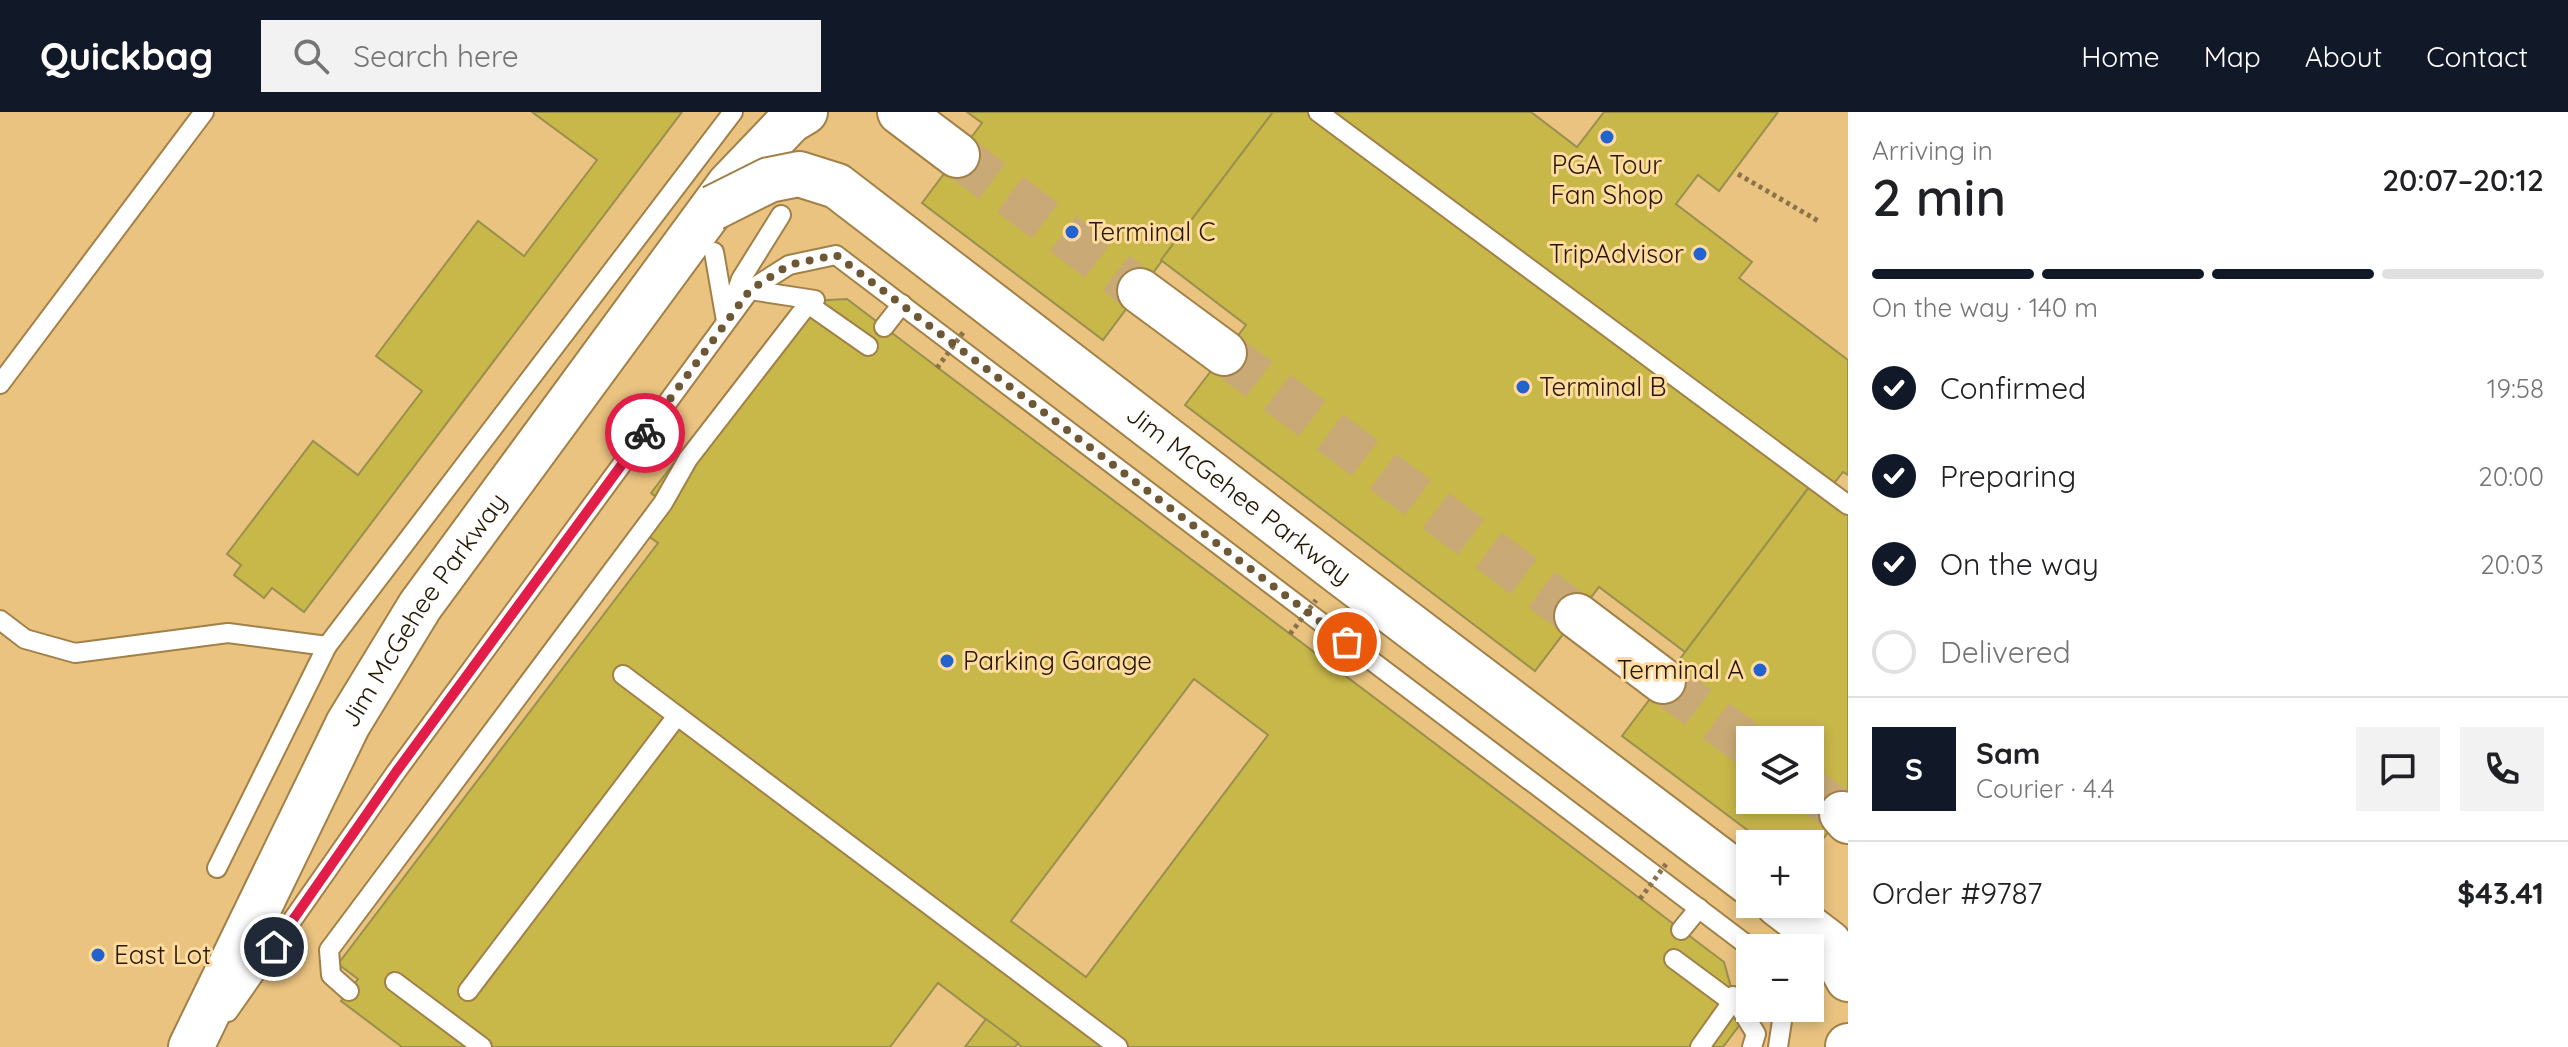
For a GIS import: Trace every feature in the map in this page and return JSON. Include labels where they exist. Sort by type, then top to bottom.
[{"type":"main road","name":"Jim McGehee Parkway","points":[[191,1047],[348,724],[420,606],[729,185],[790,121],[805,112]]},
{"type":"main road","points":[[900,112],[957,155]]},
{"type":"main road","name":"Jim McGehee Parkway","points":[[713,208],[769,180],[799,174],[837,186],[1736,872]]},
{"type":"main road","points":[[1140,291],[1224,353]]},
{"type":"main road","points":[[1577,616],[1663,681]]},
{"type":"main road","points":[[1796,918],[1829,943],[1848,979]]},
{"type":"lane","points":[[0,384],[204,112]]},
{"type":"lane","points":[[217,868],[327,646],[733,112]]},
{"type":"lane","points":[[1318,112],[1848,505]]},
{"type":"lane","points":[[726,323],[741,279],[781,215]]},
{"type":"lane","points":[[714,252],[726,323]]},
{"type":"lane","points":[[204,1047],[396,772],[750,290],[789,265],[836,255],[1736,936]]},
{"type":"lane","points":[[750,290],[815,300]]},
{"type":"lane","points":[[349,991],[331,975],[329,950],[663,503],[688,459],[808,304],[868,346]]},
{"type":"lane","points":[[884,327],[902,304]]},
{"type":"lane","points":[[0,620],[25,639],[75,653],[228,633],[327,646]]},
{"type":"lane","points":[[623,675],[1118,1047]]},
{"type":"lane","points":[[468,991],[677,716]]},
{"type":"lane","points":[[1681,930],[1699,908]]},
{"type":"lane","points":[[1674,959],[1732,1002],[1700,1047]]},
{"type":"lane","points":[[395,982],[482,1047]]},
{"type":"lane","points":[[1733,996],[1756,1034],[1752,1047]]},
{"type":"lane","points":[[1778,1047],[1782,1022]]},
{"type":"path","points":[[1738,174],[1820,222]]},
{"type":"shaded area","points":[[0,112],[1848,112],[1848,1047],[0,1047]]},
{"type":"building","points":[[532,112],[682,112],[304,612],[272,588],[264,598],[234,575],[241,565],[227,554],[313,441],[358,475],[422,391],[376,356],[478,221],[524,256],[597,160]]},
{"type":"building","name":"Terminal C","points":[[967,112],[1273,112],[1103,340],[922,203],[982,123]]},
{"type":"building","name":"Terminal B","points":[[1273,112],[1531,112],[1577,147],[1604,112],[1778,112],[1719,191],[1698,175],[1676,204],[1752,262],[1739,278],[1848,360],[1848,475],[1843,472],[1824,496],[1810,486],[1685,652],[1599,587],[1535,671],[1185,405],[1246,325],[1161,260]]},
{"type":"building","name":"Parking Garage","points":[[847,299],[1724,962],[1736,1005],[1736,1022],[1741,1023],[1723,1047],[1022,1047],[938,983],[890,1047],[402,1047],[341,1001],[358,979],[338,964],[658,543],[644,533],[665,504],[651,493],[790,311],[809,301]],"holes":[[[1194,679],[1268,735],[1086,977],[1011,921]]]},
{"type":"building","name":"Terminal A","points":[[1810,486],[1848,514],[1848,806],[1824,838],[1824,830],[1747,830],[1622,736]]},
{"type":"building","points":[[986,1019],[1018,1043],[1015,1047],[965,1047]]},
{"type":"tunnel","points":[[957,155],[1140,291]]},
{"type":"tunnel","points":[[1224,353],[1577,616]]},
{"type":"tunnel","points":[[1663,681],[1736,736]]},
{"type":"tunnel","points":[[1824,800],[1842,814]]},
{"type":"way so far","points":[[645,433],[750,290],[789,265],[836,255],[1347,642]]},
{"type":"place","name":"PGA Tour Fan Shop","points":[[1607,137]]},
{"type":"place","name":"Terminal C","points":[[1072,232]]},
{"type":"place","name":"TripAdvisor","points":[[1700,254]]},
{"type":"place","name":"Terminal B","points":[[1523,387]]},
{"type":"place","name":"Parking Garage","points":[[947,661]]},
{"type":"place","name":"Terminal A","points":[[1760,670]]},
{"type":"place","name":"East Lot","points":[[98,955]]},
{"type":"route","points":[[274,947],[396,772],[645,433]]}]
